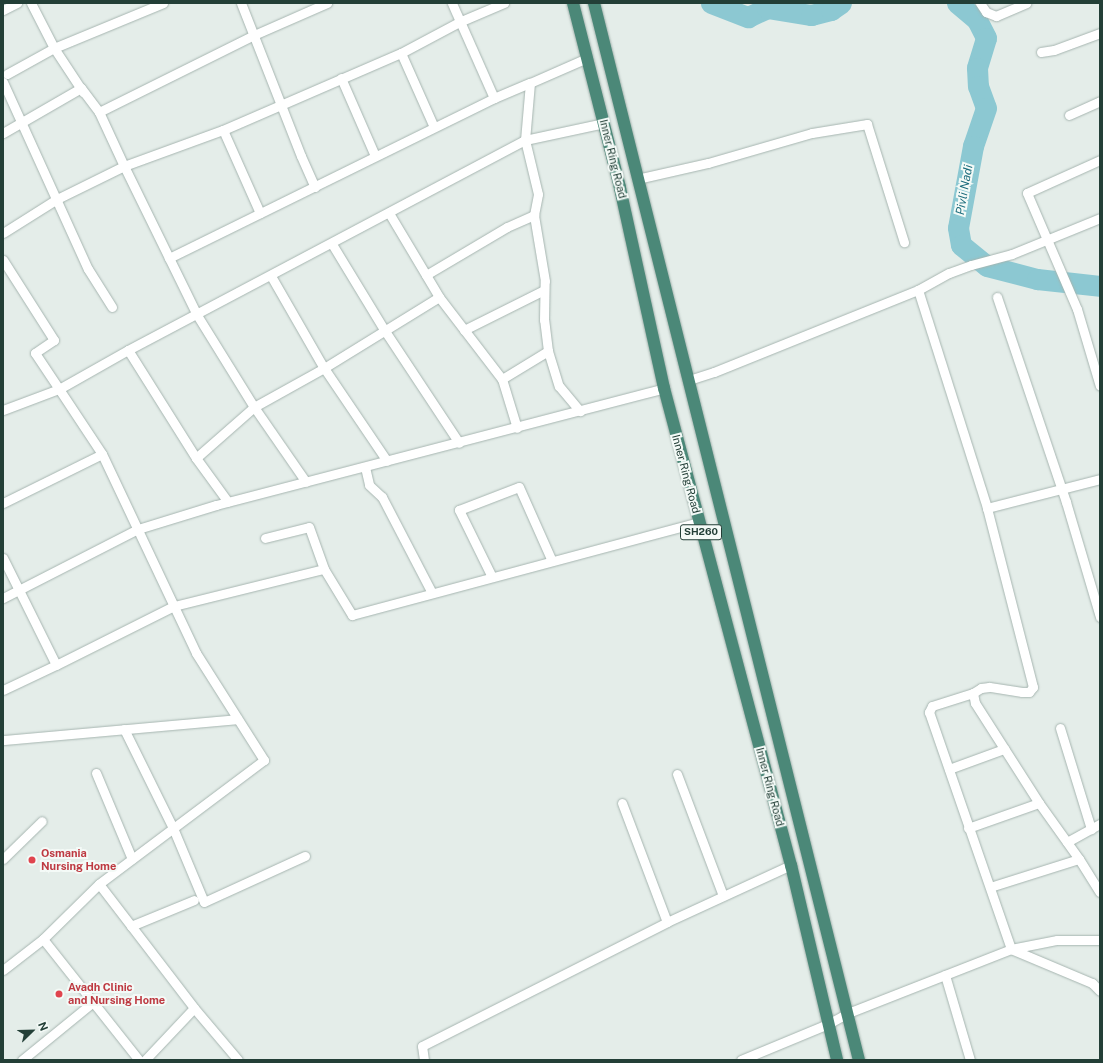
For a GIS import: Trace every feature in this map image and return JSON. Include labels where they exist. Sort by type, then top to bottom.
[{"type":"highway","name":"Inner Ring Road","points":[[573,3],[620,188],[664,388],[791,865],[837,1060]]},
{"type":"highway","name":"Inner Ring Road","points":[[594,3],[859,1060]]},
{"type":"street","points":[[3,10],[17,3]]},
{"type":"street","points":[[32,3],[54,48],[83,92],[99,112],[197,314],[254,407],[306,482]]},
{"type":"street","points":[[112,307],[88,269],[5,84],[54,48],[163,3]]},
{"type":"street","points":[[241,3],[282,104],[301,156],[315,187]]},
{"type":"street","points":[[99,112],[254,35],[327,3]]},
{"type":"street","points":[[452,3],[459,22],[494,98]]},
{"type":"street","points":[[3,233],[57,199],[124,166],[223,130],[401,53],[459,22],[504,3]]},
{"type":"street","points":[[980,3],[986,12],[996,16],[1026,3]]},
{"type":"street","points":[[1041,52],[1054,50],[1100,33]]},
{"type":"street","points":[[401,53],[434,127]]},
{"type":"street","points":[[169,258],[494,98],[588,58]]},
{"type":"street","points":[[341,78],[375,156]]},
{"type":"street","points":[[530,83],[525,140],[538,194],[534,215],[545,280],[544,320],[548,351],[559,386],[580,411]]},
{"type":"street","points":[[3,133],[80,88],[83,92]]},
{"type":"street","points":[[1069,115],[1100,101]]},
{"type":"street","points":[[3,399],[5,409],[59,389],[128,350],[332,244],[525,140],[604,123]]},
{"type":"street","points":[[637,179],[708,163],[812,133],[867,124],[904,242]]},
{"type":"street","points":[[223,130],[260,213]]},
{"type":"street","points":[[1100,160],[1027,193],[1077,309],[1100,386]]},
{"type":"street","points":[[389,213],[439,297],[502,379],[516,428]]},
{"type":"street","points":[[426,275],[508,227],[534,215]]},
{"type":"street","points":[[689,380],[714,372],[918,290],[949,273],[994,258],[1012,254],[1100,218]]},
{"type":"street","points":[[332,244],[385,331],[459,443]]},
{"type":"street","points":[[3,260],[54,340],[35,353],[102,454],[196,653],[264,760],[99,884],[44,939],[3,970]]},
{"type":"street","points":[[271,276],[324,368],[387,461]]},
{"type":"street","points":[[464,330],[544,290]]},
{"type":"street","points":[[918,290],[987,508],[1032,687],[1029,692],[1022,692],[989,686],[981,688],[972,694],[932,706],[929,712],[1011,949],[1092,983],[1100,991]]},
{"type":"street","points":[[196,458],[254,407],[324,368],[439,297]]},
{"type":"street","points":[[997,297],[1100,617]]},
{"type":"street","points":[[128,350],[196,458],[228,502]]},
{"type":"street","points":[[502,379],[548,351]]},
{"type":"street","points":[[3,598],[138,529],[228,502],[459,443],[664,388]]},
{"type":"street","points":[[3,503],[102,454]]},
{"type":"street","points":[[365,467],[369,485],[382,497],[432,593]]},
{"type":"street","points":[[987,508],[1100,479]]},
{"type":"street","points":[[492,577],[459,510],[519,486],[552,561]]},
{"type":"street","points":[[265,538],[309,527],[324,569],[352,615],[699,522]]},
{"type":"street","points":[[3,558],[56,665]]},
{"type":"street","points":[[3,690],[174,606],[324,569]]},
{"type":"street","points":[[972,694],[975,703],[1004,749],[1100,892]]},
{"type":"street","points":[[3,740],[237,719]]},
{"type":"street","points":[[1060,728],[1091,829]]},
{"type":"street","points":[[124,729],[173,828],[204,902],[305,856]]},
{"type":"street","points":[[949,769],[1004,749]]},
{"type":"street","points":[[96,773],[132,859]]},
{"type":"street","points":[[677,774],[723,896]]},
{"type":"street","points":[[622,803],[667,922]]},
{"type":"street","points":[[968,828],[1039,803]]},
{"type":"street","points":[[3,858],[42,821]]},
{"type":"street","points":[[1067,842],[1100,824]]},
{"type":"street","points":[[990,887],[1079,859]]},
{"type":"street","points":[[424,1060],[422,1046],[667,922],[791,865]]},
{"type":"street","points":[[99,884],[194,1008],[238,1060]]},
{"type":"street","points":[[131,926],[194,900]]},
{"type":"street","points":[[44,939],[92,1003],[139,1060]]},
{"type":"street","points":[[741,1060],[828,1024],[848,1013],[1011,949],[1057,940],[1100,940]]},
{"type":"street","points":[[945,975],[970,1060]]},
{"type":"street","points":[[22,1060],[92,1003]]},
{"type":"street","points":[[145,1060],[194,1008]]},
{"type":"waterway","name":"Pivli Nadi","points":[[711,3],[748,17],[767,8],[811,15],[831,10],[841,3]]},
{"type":"waterway","name":"Pivli Nadi","points":[[957,3],[977,20],[986,38],[977,68],[978,86],[986,108],[973,146],[958,228],[961,245],[987,266],[1037,279],[1100,286]]},
{"type":"place","name":"Osmania Nursing Home","points":[[32,860]]},
{"type":"place","name":"Avadh Clinic and Nursing Home","points":[[59,994]]}]
